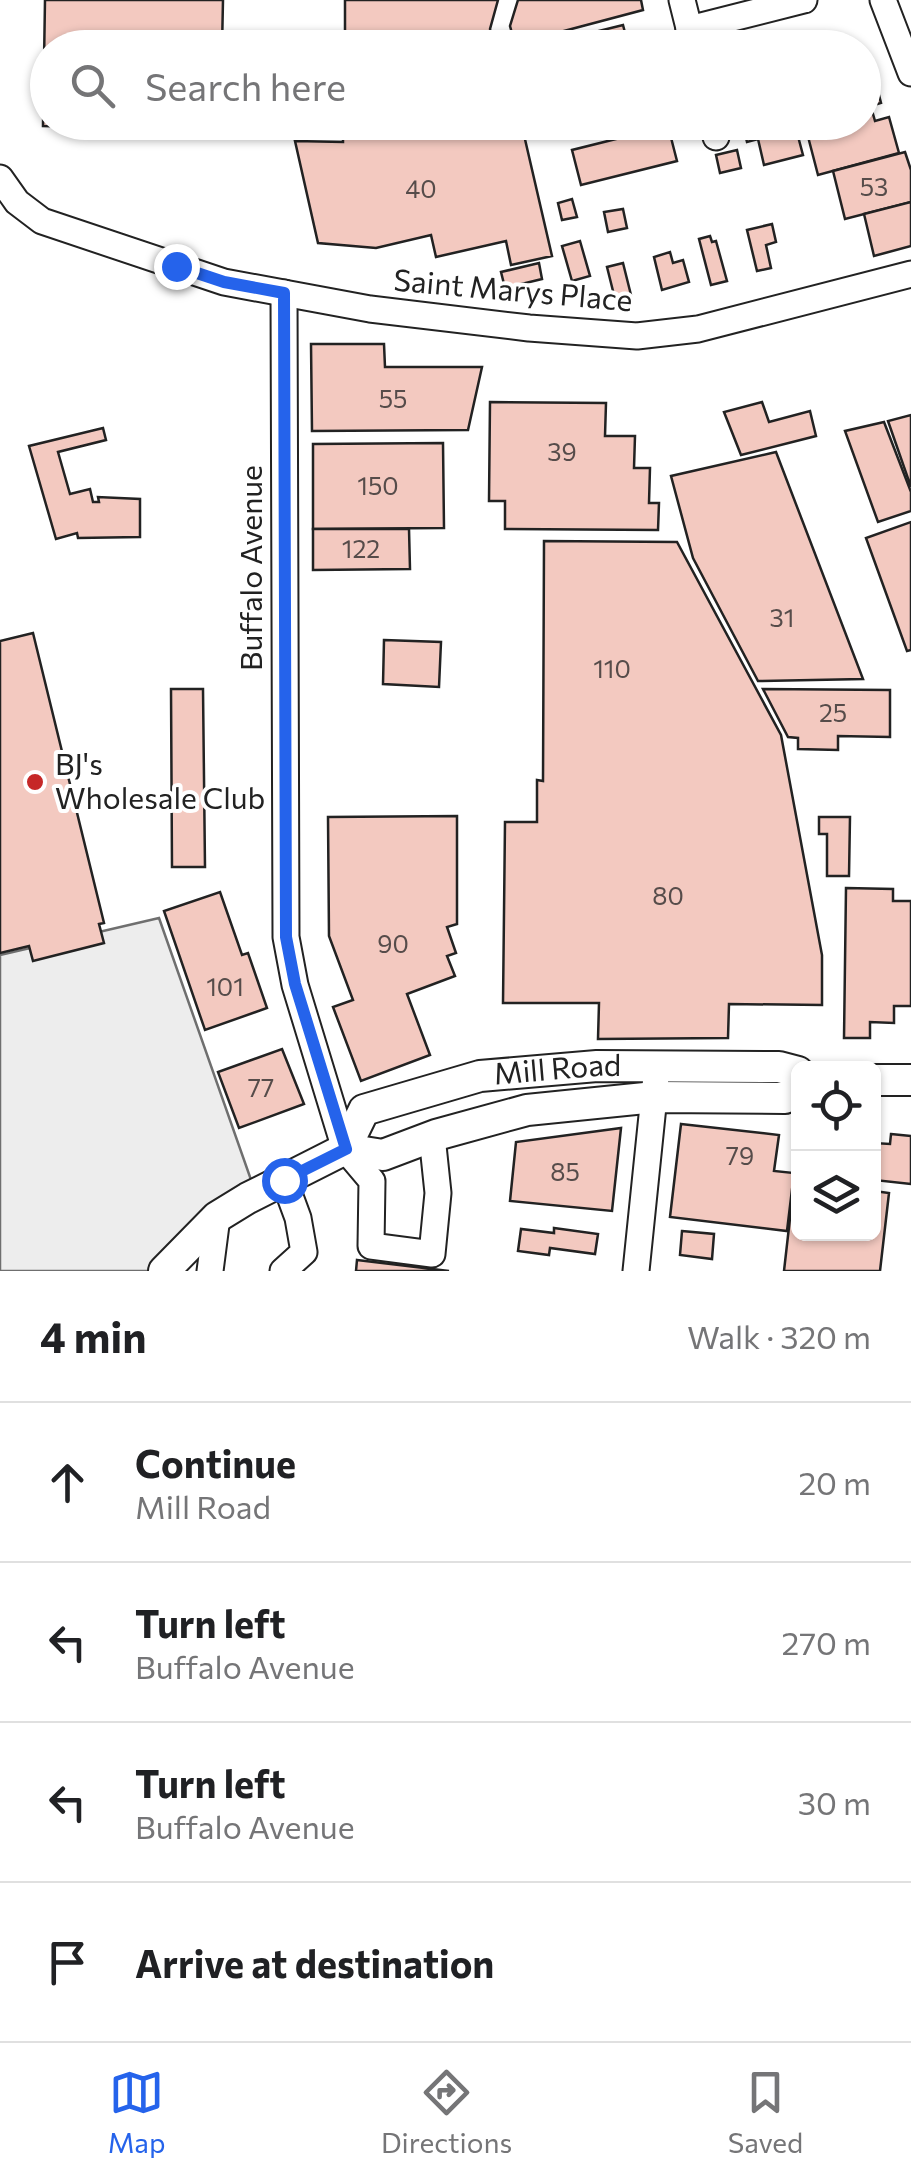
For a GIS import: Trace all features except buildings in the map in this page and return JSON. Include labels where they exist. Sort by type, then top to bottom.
[{"type":"main road","name":"Mill Road","points":[[346,1149],[364,1110],[480,1076],[597,1066],[656,1082],[785,1098],[791,1095]]},
{"type":"main road","name":"Mill Road","points":[[164,1271],[217,1218],[346,1149],[382,1155],[432,1136],[528,1110],[656,1082],[780,1067],[791,1070]]},
{"type":"main road","points":[[881,1080],[911,1080]]},
{"type":"street","points":[[682,0],[690,30]]},
{"type":"street","points":[[716,30],[804,0]]},
{"type":"street","points":[[883,0],[911,73]]},
{"type":"street","points":[[0,178],[8,204],[42,221],[224,282],[284,293]]},
{"type":"street","name":"Saint Marys Place","points":[[284,293],[370,310],[637,336],[698,329],[911,274]]},
{"type":"street","name":"Buffalo Avenue","points":[[284,293],[286,937],[295,984],[346,1149],[372,1181],[371,1246],[432,1254],[438,1193],[432,1136]]},
{"type":"street","points":[[636,1271],[656,1082]]},
{"type":"street","points":[[283,1271],[304,1252],[298,1218],[284,1180]]},
{"type":"street","points":[[210,1271],[217,1218]]},
{"type":"shaded area","points":[[159,918],[256,1194],[169,1271],[0,1271],[0,955]]},
{"type":"place","name":"BJ's Wholesale Club","points":[[35,782]]},
{"type":"route","points":[[176,266],[224,282],[284,293],[286,937],[295,984],[346,1149],[284,1180]]}]
